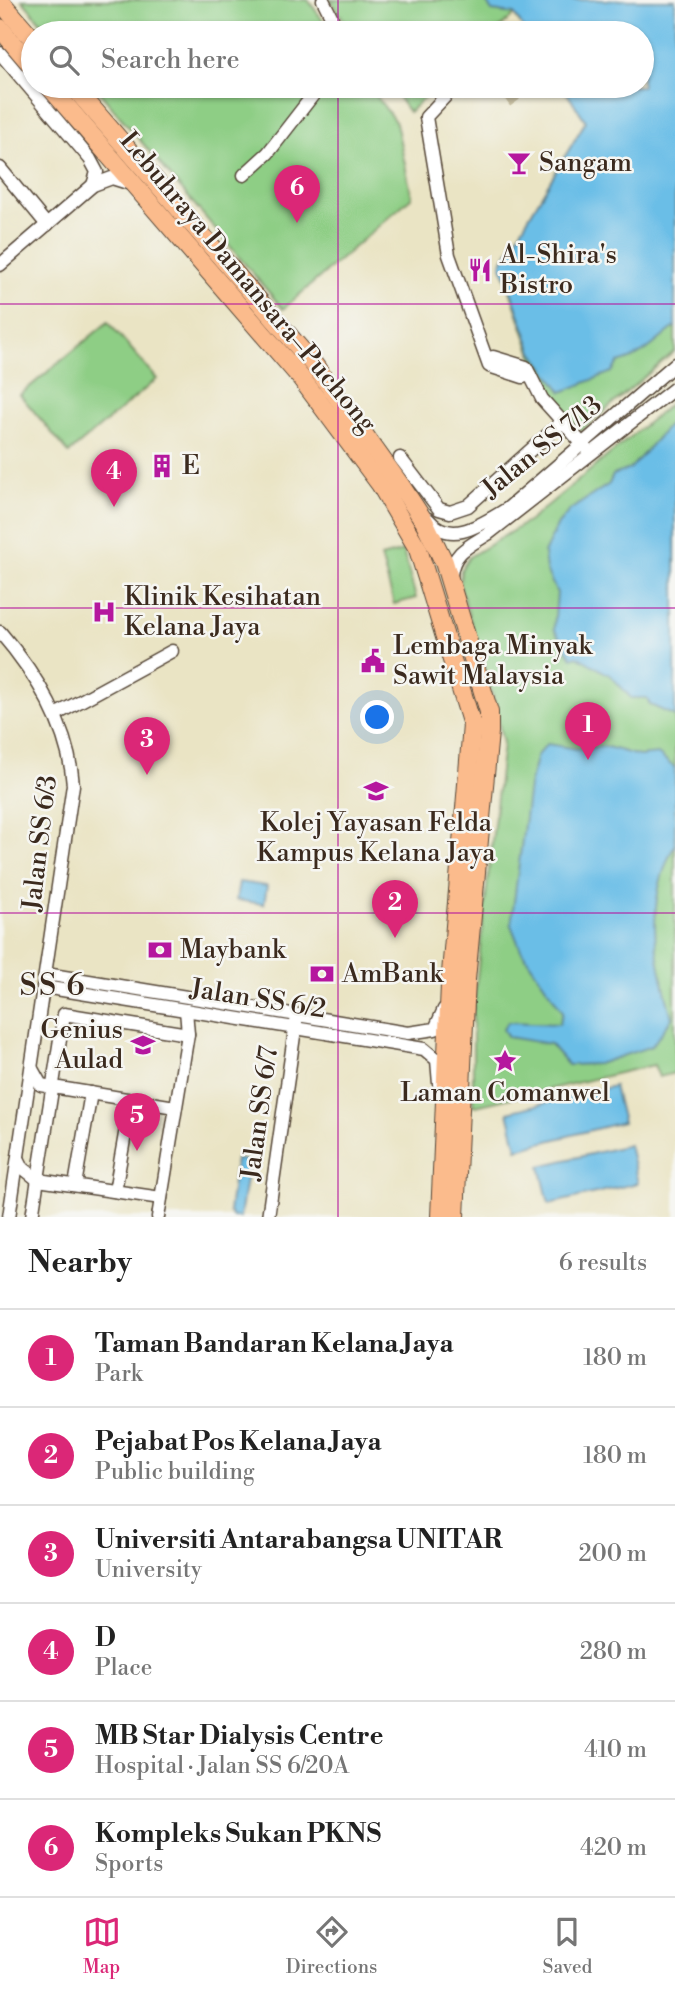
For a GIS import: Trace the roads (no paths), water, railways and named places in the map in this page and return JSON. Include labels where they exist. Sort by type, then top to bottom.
[{"type":"highway","points":[[0,1],[21,25]]},
{"type":"highway","points":[[0,28],[21,53]]},
{"type":"highway","name":"Lebuhraya Damansara–Puchong","points":[[59,98],[301,378],[380,484],[418,549],[472,724],[450,985],[453,1216]]},
{"type":"highway","name":"Lebuhraya Damansara–Puchong","points":[[83,98],[315,366],[401,486],[434,541],[452,584],[489,712],[466,980],[453,1216]]},
{"type":"highway","points":[[432,1217],[445,1007],[450,985]]},
{"type":"street","points":[[323,0],[332,21]]},
{"type":"street","points":[[0,53],[21,78]]},
{"type":"street","points":[[38,98],[90,159],[97,172],[93,186]]},
{"type":"street","points":[[244,175],[268,153],[311,98]]},
{"type":"street","points":[[442,98],[430,110],[426,124],[449,255],[487,359],[494,357],[526,367],[542,399],[588,449]]},
{"type":"street","points":[[93,138],[102,168],[93,186]]},
{"type":"street","points":[[0,169],[47,225]]},
{"type":"street","points":[[0,265],[93,186],[112,178],[135,185]]},
{"type":"street","name":"Jalan SS 7/13","points":[[452,584],[453,560],[457,555],[588,449],[675,365]]},
{"type":"street","name":"Jalan SS 7/13","points":[[401,486],[438,529],[461,532],[507,509],[675,387]]},
{"type":"street","points":[[400,458],[439,509],[450,512],[476,500],[562,422]]},
{"type":"street","name":"Jalan SS 6/3","points":[[0,632],[55,715],[70,750],[73,785],[9,1217]]},
{"type":"street","name":"Jalan SS 6/3","points":[[0,644],[16,654]]},
{"type":"street","points":[[55,715],[173,651]]},
{"type":"street","name":"Jalan SS 6/2","points":[[45,981],[186,1010],[424,1049],[437,1060],[439,1085]]},
{"type":"street","name":"Jalan SS 6/2","points":[[45,981],[421,1033],[435,1029],[445,1007]]},
{"type":"street","points":[[158,1217],[188,1034],[186,1010]]},
{"type":"street","points":[[32,1217],[64,1014],[188,1034]]},
{"type":"street","name":"Jalan SS 6/7","points":[[268,1217],[297,1015]]},
{"type":"street","points":[[32,1069],[41,1084],[176,1107]]},
{"type":"street","points":[[75,1185],[91,1093]]},
{"type":"street","points":[[115,1191],[131,1100]]},
{"type":"street","points":[[18,1158],[23,1168],[38,1180],[161,1198]]},
{"type":"water","points":[[485,0],[675,0],[675,327],[642,353],[618,363],[612,372],[562,392],[533,352],[501,264],[586,121],[570,98],[654,98],[654,21],[519,21],[514,14],[492,11]]},
{"type":"water","points":[[675,418],[675,716],[650,705],[647,698],[631,698],[611,676],[577,656],[572,658],[554,629],[557,593],[546,570],[544,553],[558,524],[570,510],[609,484],[613,475],[630,469]]},
{"type":"water","points":[[547,744],[579,749],[604,746],[639,756],[658,754],[675,768],[675,846],[662,876],[655,913],[656,947],[672,1018],[652,1046],[598,1064],[568,1065],[550,1044],[508,1037],[503,1029],[508,1022],[559,1024],[563,1012],[521,950],[511,925],[529,786],[537,755]]},
{"type":"water","points":[[239,882],[267,886],[264,904],[236,900]]},
{"type":"water","points":[[614,1086],[623,1122],[517,1149],[508,1112]]},
{"type":"water","points":[[629,1145],[638,1183],[549,1204],[540,1166]]},
{"type":"water","points":[[236,1159],[249,1161],[240,1217],[233,1217],[229,1212]]},
{"type":"tunnel","points":[[511,98],[515,103]]},
{"type":"place","name":"Sangam","points":[[519,163]]},
{"type":"place","name":"Kompleks Sukan PKNS","points":[[297,223]]},
{"type":"place","name":"Al-Shira's Bistro","points":[[480,270]]},
{"type":"place","name":"E","points":[[162,466]]},
{"type":"place","name":"D","points":[[114,507]]},
{"type":"place","name":"Klinik Kesihatan Kelana Jaya","points":[[104,612]]},
{"type":"place","name":"Lembaga Minyak Sawit Malaysia","points":[[373,661]]},
{"type":"place","name":"Taman Bandaran Kelana Jaya","points":[[588,760]]},
{"type":"place","name":"Universiti Antarabangsa UNITAR","points":[[147,775]]},
{"type":"place","name":"Kolej Yayasan Felda Kampus Kelana Jaya","points":[[376,791]]},
{"type":"place","name":"Pejabat Pos Kelana Jaya","points":[[395,938]]},
{"type":"place","name":"Maybank","points":[[160,950]]},
{"type":"place","name":"AmBank","points":[[322,974]]},
{"type":"place","name":"Genius Aulad","points":[[143,1045]]},
{"type":"place","name":"Laman Comanwel","points":[[505,1061]]},
{"type":"place","name":"MB Star Dialysis Centre","points":[[137,1151]]},
{"type":"district","name":"SS 6","points":[[53,986]]}]
